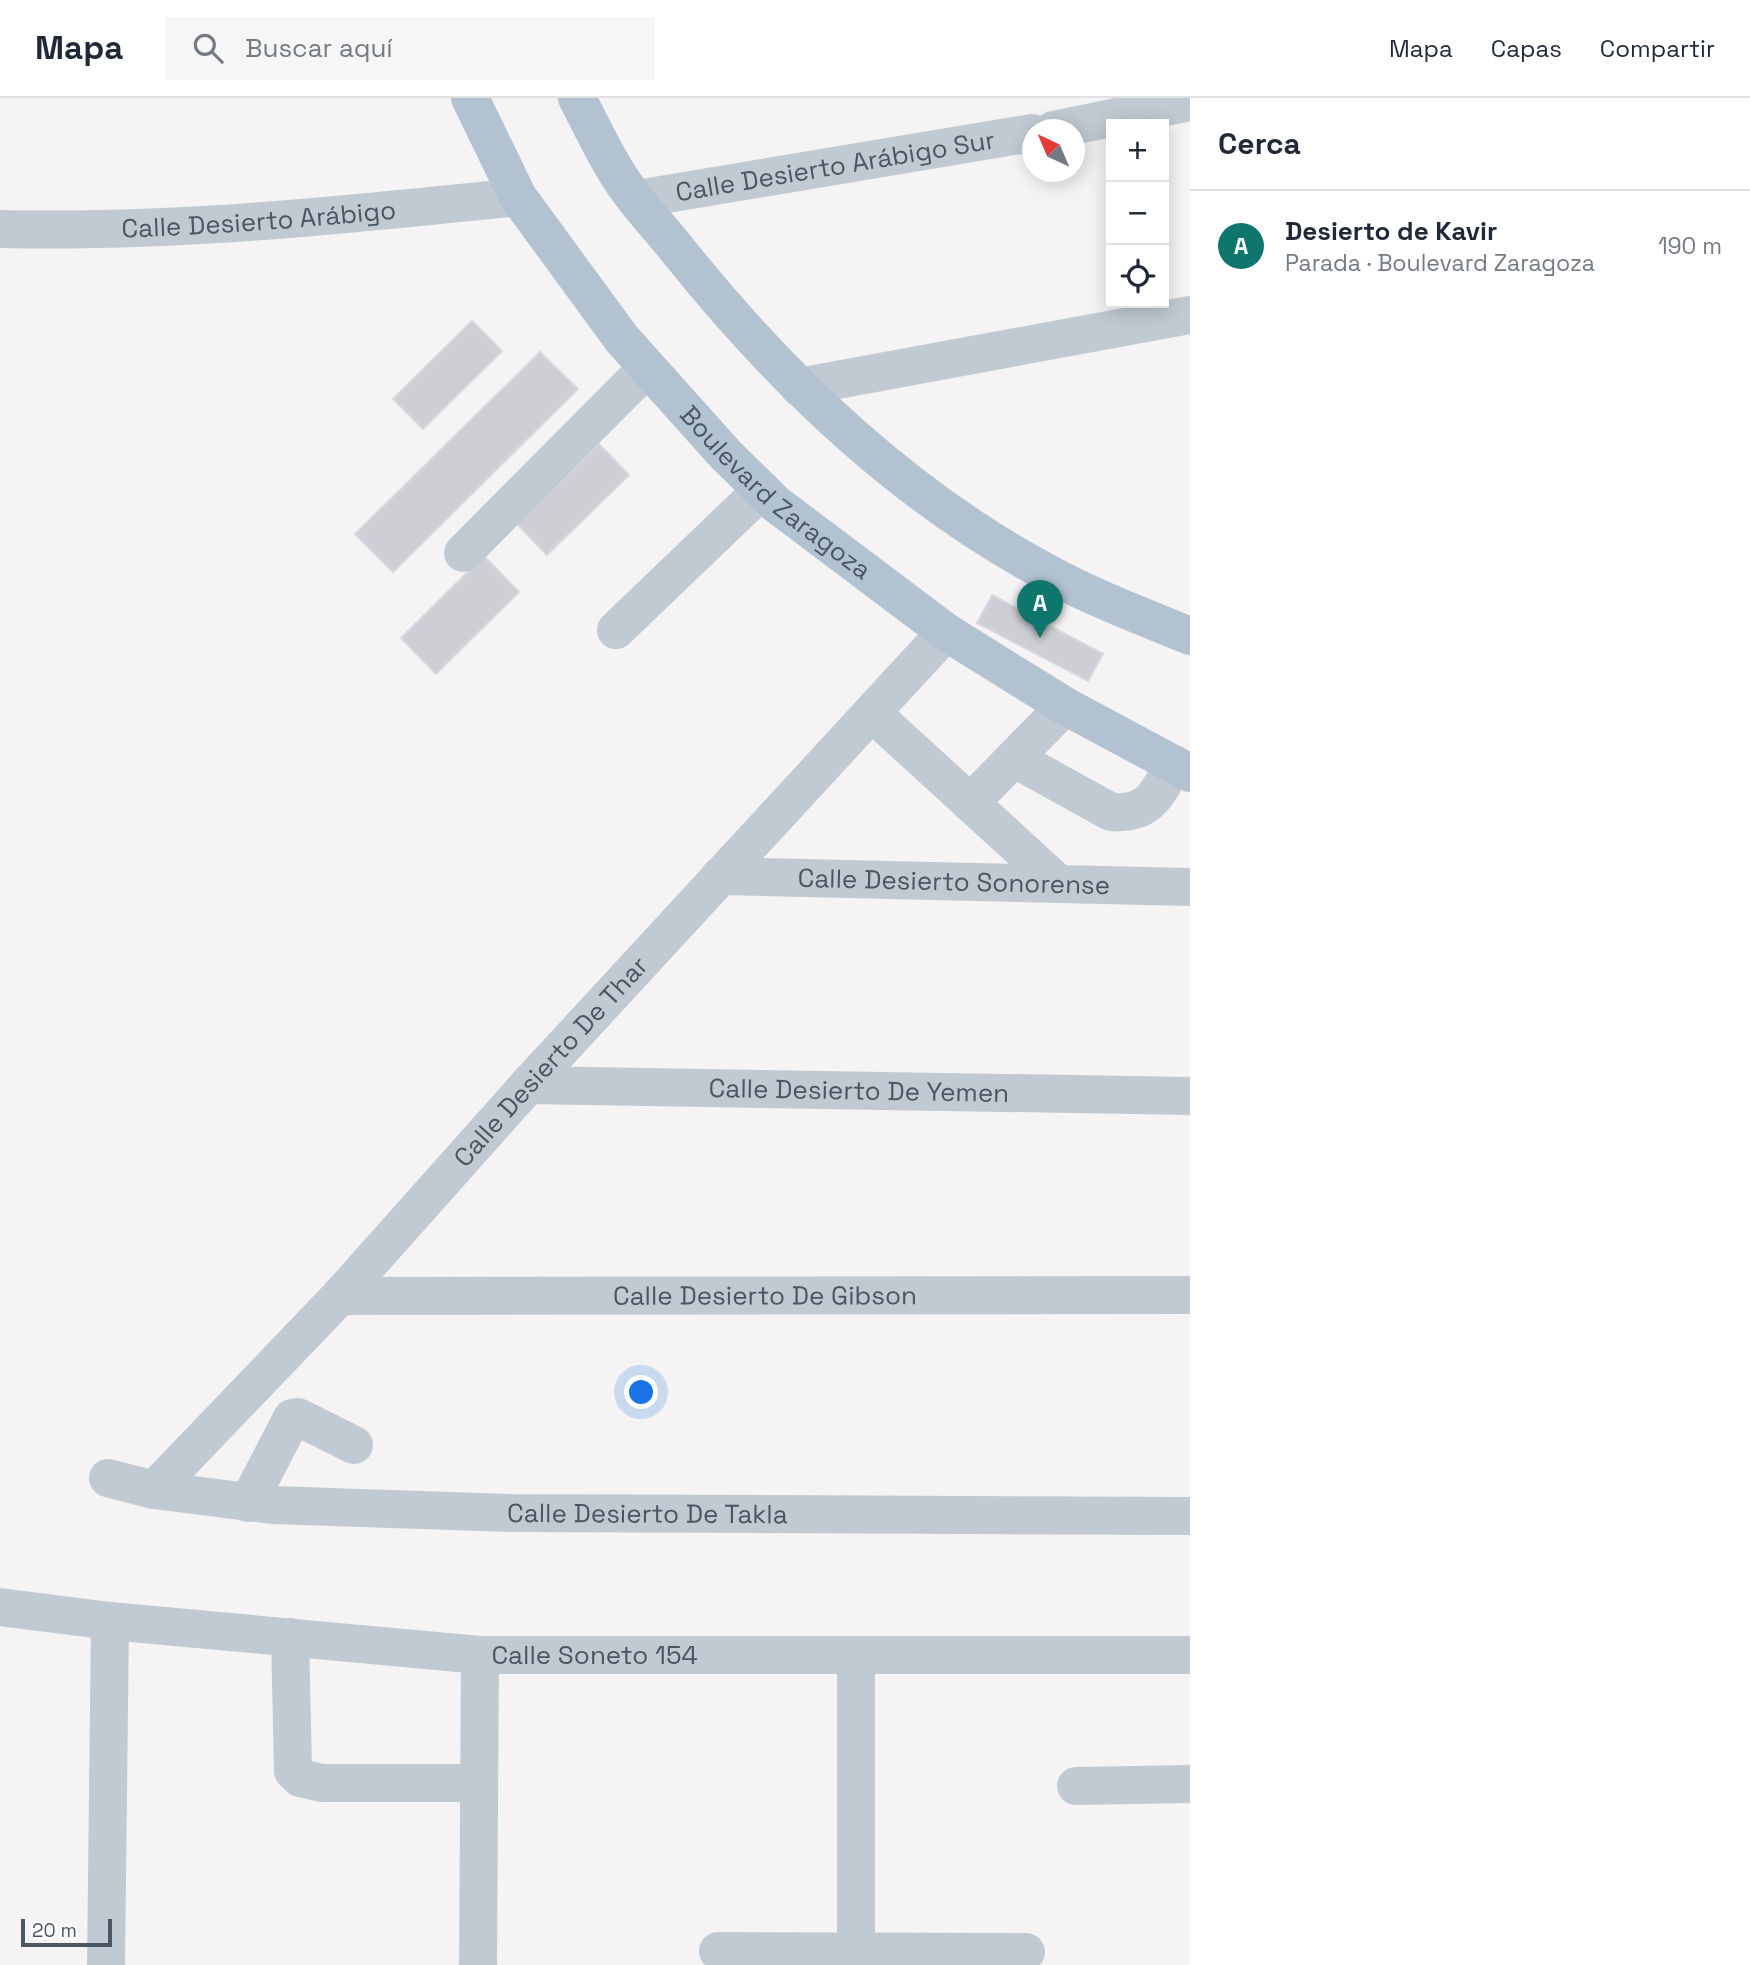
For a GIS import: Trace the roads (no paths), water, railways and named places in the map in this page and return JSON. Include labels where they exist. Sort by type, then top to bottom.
[{"type":"main road","name":"Boulevard Zaragoza","points":[[470,98],[518,197],[622,339],[762,491],[830,546],[946,632],[1065,706],[1182,769]]},
{"type":"main road","points":[[577,98],[617,175],[719,302],[799,387],[889,468],[987,537],[1102,601],[1190,636]]},
{"type":"street","points":[[1085,123],[1190,102]]},
{"type":"street","name":"Calle Desierto Arábigo Sur","points":[[638,199],[1022,135]]},
{"type":"street","name":"Calle Desierto Arábigo","points":[[0,229],[143,230],[278,221],[518,197]]},
{"type":"street","points":[[799,387],[1190,314]]},
{"type":"street","points":[[463,553],[647,368]]},
{"type":"street","points":[[616,630],[762,491]]},
{"type":"street","name":"Calle Desierto De Thar","points":[[154,1490],[341,1296],[528,1085],[946,632]]},
{"type":"street","points":[[970,803],[1065,706]]},
{"type":"street","points":[[872,713],[1059,884]]},
{"type":"street","points":[[1016,759],[1111,812],[1129,813],[1145,807],[1182,769]]},
{"type":"street","name":"Calle Desierto Sonorense","points":[[720,876],[1190,887]]},
{"type":"street","name":"Calle Desierto De Yemen","points":[[528,1085],[1190,1096]]},
{"type":"street","name":"Calle Desierto De Gibson","points":[[341,1296],[1190,1295]]},
{"type":"street","points":[[248,1503],[292,1418],[298,1417],[354,1445]]},
{"type":"street","name":"Calle Desierto De Takla","points":[[108,1478],[154,1490],[248,1503],[511,1513],[1190,1516]]},
{"type":"street","name":"Calle Soneto 154","points":[[6,1604],[110,1620],[480,1655],[1190,1656]]},
{"type":"street","points":[[106,1965],[110,1620]]},
{"type":"street","points":[[290,1637],[293,1771],[300,1778],[322,1783],[479,1783]]},
{"type":"street","points":[[478,1965],[480,1655]]},
{"type":"street","points":[[855,1959],[856,1655]]},
{"type":"street","points":[[1076,1786],[1190,1784]]},
{"type":"street","points":[[718,1951],[855,1959],[1026,1952]]},
{"type":"place","name":"Desierto de Kavir","points":[[1040,638]]}]
